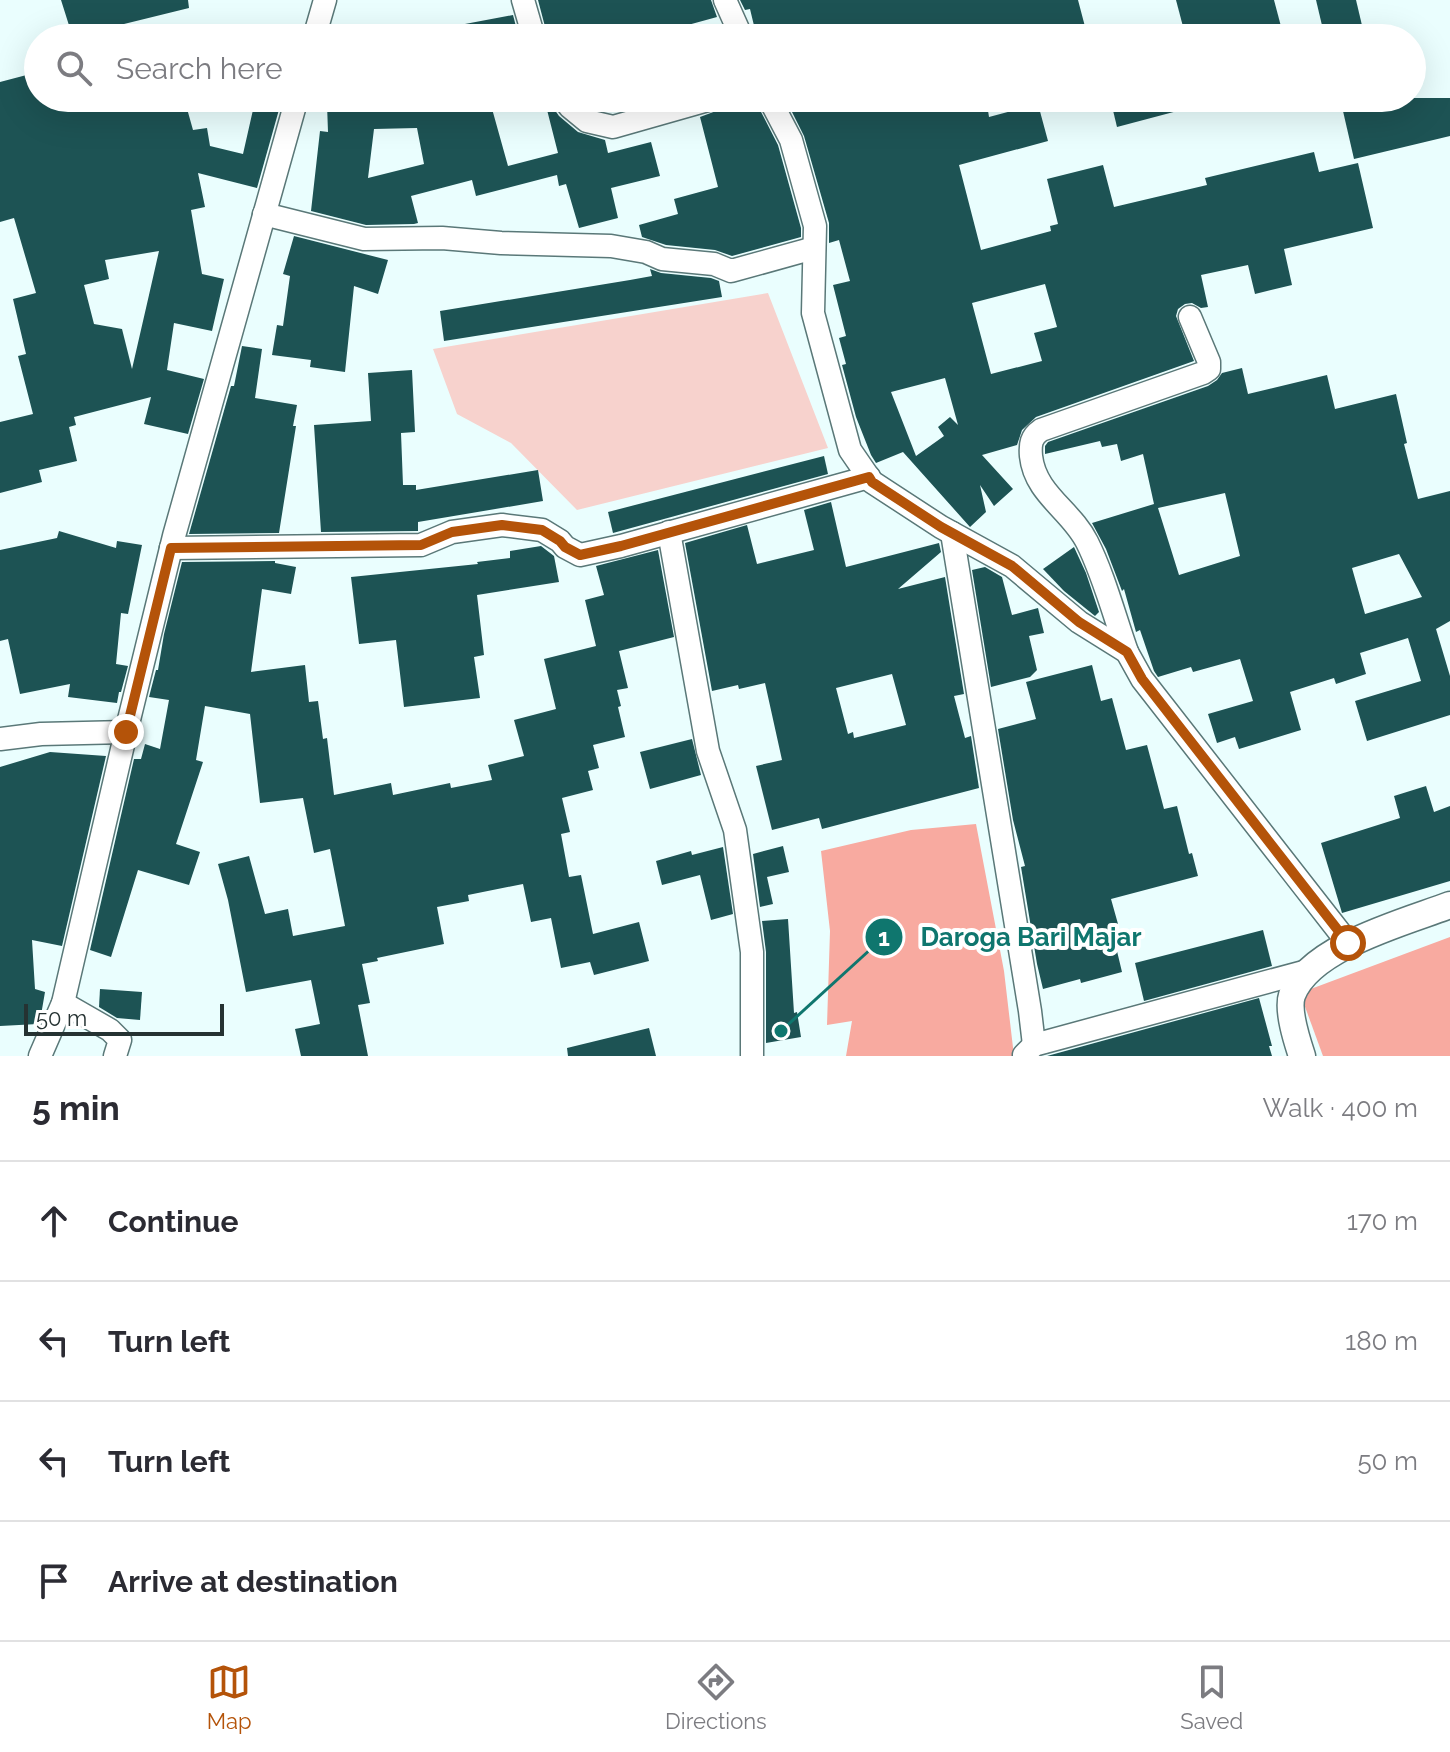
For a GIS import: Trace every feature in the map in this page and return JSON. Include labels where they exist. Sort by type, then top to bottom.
[{"type":"street","points":[[318,24],[325,0]]},
{"type":"street","points":[[523,0],[530,24]]},
{"type":"street","points":[[725,0],[736,24]]},
{"type":"street","points":[[40,1056],[63,1003],[171,548],[293,112]]},
{"type":"street","points":[[576,112],[587,121],[613,127],[666,112]]},
{"type":"street","points":[[776,112],[791,140],[815,226],[813,313],[850,450],[872,482],[952,533],[1012,566],[1079,622],[1127,652]]},
{"type":"street","points":[[264,214],[364,239],[442,238],[611,246],[646,252],[662,259],[714,264],[731,271],[814,248]]},
{"type":"street","points":[[1190,317],[1209,369],[1041,430],[1033,435],[1030,445],[1034,470],[1041,485],[1086,539],[1127,652],[1142,679],[1348,943]]},
{"type":"street","points":[[171,548],[421,545],[452,532],[502,525],[542,530],[580,555],[869,477]]},
{"type":"street","points":[[669,532],[708,751],[735,830],[752,952],[752,1056]]},
{"type":"street","points":[[952,533],[1030,1011],[1028,1051],[1307,971],[1348,943],[1450,905]]},
{"type":"street","points":[[0,739],[41,734],[126,732]]},
{"type":"street","points":[[1302,1056],[1291,1012],[1291,996],[1307,971]]},
{"type":"street","points":[[63,1003],[110,1030],[120,1040],[115,1056]]},
{"type":"shaded area","points":[[768,293],[828,448],[577,510],[511,443],[457,414],[433,349]]},
{"type":"shaded area","points":[[976,824],[1004,971],[1014,1056],[846,1056],[852,1021],[827,1025],[830,931],[821,851],[911,830]]},
{"type":"shaded area","points":[[1450,937],[1450,1056],[1323,1056],[1300,993]]},
{"type":"building","points":[[61,0],[188,0],[189,8],[124,24],[69,24]]},
{"type":"building","points":[[538,0],[711,0],[717,17],[692,24],[544,24]]},
{"type":"building","points":[[740,0],[1078,0],[1084,24],[754,24],[750,9],[745,10]]},
{"type":"building","points":[[1176,0],[1274,0],[1280,24],[1182,24]]},
{"type":"building","points":[[1316,0],[1356,0],[1362,24],[1322,24]]},
{"type":"building","points":[[513,15],[515,24],[465,24]]},
{"type":"building","points":[[24,76],[24,112],[188,112],[193,130],[207,128],[210,146],[243,154],[253,112],[278,112],[257,188],[198,173],[205,207],[191,210],[202,274],[224,279],[212,331],[174,323],[167,370],[204,379],[188,434],[144,424],[151,397],[74,417],[76,425],[69,427],[77,461],[39,470],[42,482],[0,493],[0,422],[33,414],[18,356],[26,354],[13,299],[36,293],[14,218],[0,222],[0,82]],"holes":[[[159,251],[132,369],[122,329],[94,324],[84,285],[109,279],[105,260]]]},
{"type":"building","points":[[1426,98],[1450,98],[1450,136],[1354,159],[1343,112],[1426,112]]},
{"type":"building","points":[[327,112],[493,112],[508,166],[558,153],[548,112],[556,112],[578,132],[605,140],[608,153],[651,142],[660,176],[611,188],[618,218],[579,228],[566,184],[559,186],[557,175],[476,196],[472,180],[411,196],[418,223],[366,225],[311,211],[320,131],[328,132]],"holes":[[[417,128],[424,164],[368,178],[374,129]]]},
{"type":"building","points":[[713,112],[761,112],[778,145],[801,237],[732,256],[715,250],[666,245],[642,237],[639,225],[678,214],[674,199],[718,187],[700,117]]},
{"type":"building","points":[[792,112],[988,112],[989,117],[1008,112],[1040,112],[1048,141],[959,165],[981,250],[1051,231],[1050,226],[1058,224],[1047,179],[1103,165],[1114,207],[1207,185],[1205,178],[1314,152],[1319,172],[1358,163],[1373,228],[1284,249],[1292,285],[1255,294],[1248,265],[1201,275],[1208,307],[1185,304],[1178,309],[1176,316],[1194,361],[1036,417],[1022,430],[1017,445],[982,455],[1013,489],[994,506],[980,485],[986,512],[970,527],[903,452],[876,463],[871,455],[856,417],[842,365],[846,364],[839,338],[846,336],[833,285],[850,281],[839,240],[829,243],[829,223],[804,136]],"holes":[[[1045,284],[1057,327],[1034,333],[1042,361],[991,374],[972,303]],[[945,378],[958,425],[950,417],[938,427],[944,436],[916,456],[891,392]]]},
{"type":"building","points":[[1113,112],[1174,112],[1117,127]]},
{"type":"building","points":[[294,236],[388,260],[378,294],[354,286],[345,372],[310,367],[311,360],[272,355],[277,325],[283,326],[290,276],[283,274]]},
{"type":"building","points":[[650,269],[719,281],[722,297],[444,341],[440,311],[652,276]]},
{"type":"building","points":[[242,346],[262,349],[255,398],[297,405],[279,533],[189,534],[231,386],[234,386]]},
{"type":"building","points":[[1242,368],[1248,394],[1327,375],[1335,409],[1396,394],[1407,443],[1404,444],[1418,499],[1450,491],[1450,621],[1436,629],[1450,676],[1450,715],[1367,741],[1355,701],[1421,681],[1408,638],[1360,653],[1366,674],[1336,684],[1334,678],[1290,692],[1301,730],[1239,749],[1235,737],[1217,743],[1208,714],[1253,701],[1240,659],[1193,672],[1191,667],[1158,677],[1154,671],[1140,630],[1136,632],[1124,589],[1122,591],[1092,523],[1154,504],[1143,454],[1121,461],[1117,444],[1102,447],[1100,441],[1045,454],[1045,446],[1048,442],[1208,386],[1222,373]],"holes":[[[1225,493],[1240,556],[1179,575],[1158,508]],[[1399,554],[1422,597],[1365,614],[1352,568]]]},
{"type":"building","points":[[412,370],[415,432],[401,433],[403,485],[416,485],[416,490],[538,470],[543,501],[418,522],[418,531],[321,532],[314,425],[371,421],[368,373]]},
{"type":"building","points":[[824,456],[828,474],[613,533],[608,512]]},
{"type":"building","points":[[831,502],[846,567],[939,543],[941,552],[898,589],[945,577],[964,694],[954,696],[965,738],[971,736],[979,788],[822,829],[819,818],[772,830],[756,766],[782,760],[765,683],[712,691],[685,543],[747,525],[757,564],[814,550],[804,510]],"holes":[[[892,674],[906,725],[854,738],[853,732],[848,734],[836,688]]]},
{"type":"building","points":[[59,531],[116,548],[117,541],[142,545],[128,614],[121,613],[116,664],[128,666],[117,703],[68,697],[70,684],[20,694],[8,639],[0,641],[0,550],[57,538]]},
{"type":"building","points":[[541,546],[554,556],[559,582],[477,595],[484,655],[474,657],[480,698],[404,707],[396,640],[359,644],[351,577],[478,564],[510,558],[510,551]]},
{"type":"building","points":[[1074,547],[1099,612],[1095,616],[1043,569]]},
{"type":"building","points":[[658,550],[674,637],[619,651],[628,688],[617,690],[625,737],[593,745],[599,768],[588,771],[593,790],[562,798],[570,832],[561,834],[569,877],[581,875],[593,934],[639,922],[649,961],[594,975],[590,962],[561,968],[551,918],[531,922],[523,884],[468,895],[469,901],[437,907],[444,944],[362,964],[370,1003],[358,1005],[368,1056],[301,1056],[295,1029],[320,1024],[311,980],[246,992],[218,864],[249,856],[265,914],[288,909],[293,936],[345,926],[330,849],[314,853],[303,798],[260,803],[250,714],[205,706],[196,760],[203,762],[176,844],[200,852],[189,885],[138,870],[111,957],[90,950],[134,759],[141,759],[145,744],[160,749],[169,700],[149,697],[182,562],[275,561],[296,567],[291,594],[262,589],[251,672],[305,665],[309,702],[318,701],[323,739],[327,738],[334,795],[391,783],[393,795],[450,783],[451,788],[492,780],[488,765],[524,756],[514,720],[556,709],[544,659],[596,646],[585,600],[604,595],[596,566]]},
{"type":"building","points":[[985,567],[1002,577],[1012,615],[1038,608],[1044,633],[1029,636],[1037,670],[1030,677],[991,687],[972,570]]},
{"type":"building","points":[[1092,665],[1101,701],[1112,698],[1126,750],[1147,745],[1164,809],[1177,806],[1198,876],[1111,899],[1118,924],[1111,926],[1122,972],[1043,989],[1021,867],[1025,866],[1013,820],[998,729],[1036,719],[1026,682]]},
{"type":"building","points":[[692,739],[701,775],[650,789],[640,752]]},
{"type":"building","points":[[50,752],[106,756],[62,946],[32,940],[35,989],[45,992],[40,1021],[38,1024],[0,1026],[0,767]]},
{"type":"building","points":[[1426,786],[1434,812],[1450,806],[1450,881],[1342,913],[1321,843],[1400,818],[1394,796]]},
{"type":"building","points":[[783,846],[789,872],[767,877],[773,904],[760,907],[753,854]]},
{"type":"building","points":[[723,847],[733,914],[711,920],[700,875],[662,885],[656,861],[691,851],[692,855]]},
{"type":"building","points":[[788,919],[794,1013],[797,1012],[801,1037],[766,1043],[766,952],[762,921]]},
{"type":"building","points":[[1263,930],[1272,966],[1144,1001],[1135,963]]},
{"type":"building","points":[[100,989],[142,992],[140,1020],[117,1018],[99,1007]]},
{"type":"building","points":[[1259,998],[1272,1056],[1047,1056]]},
{"type":"building","points":[[649,1028],[656,1056],[568,1056],[567,1048]]},
{"type":"place","name":"Daroga Bari Majar","points":[[781,1031]]},
{"type":"route","points":[[126,732],[171,548],[421,545],[452,532],[502,525],[542,530],[580,555],[869,477],[941,527],[1012,566],[1079,622],[1127,652],[1142,679],[1348,943]]}]
